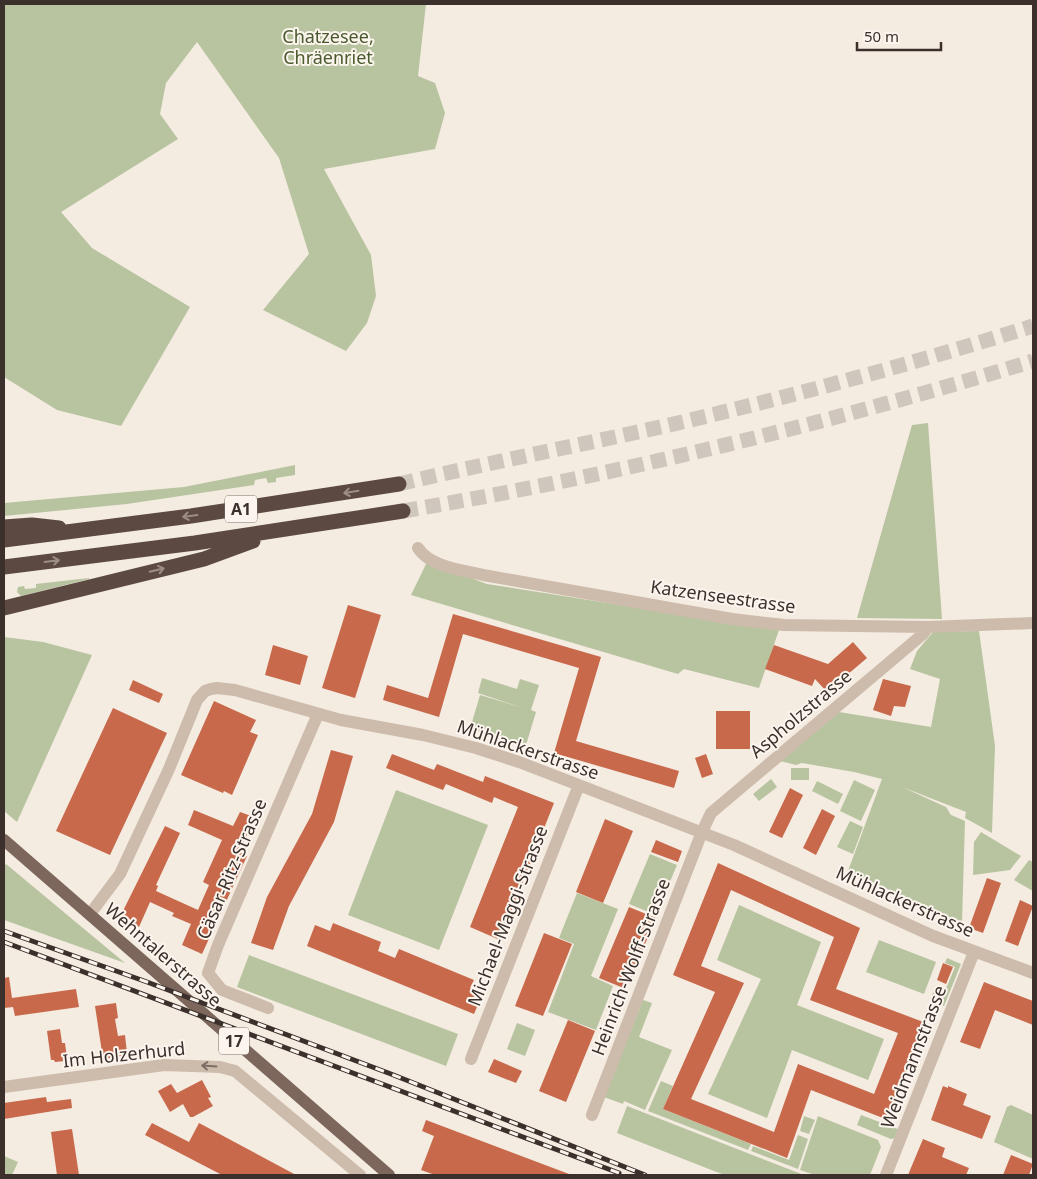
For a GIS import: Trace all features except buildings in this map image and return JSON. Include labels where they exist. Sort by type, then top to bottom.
[{"type":"highway","name":"A1","points":[[4,540],[248,508],[399,484]]},
{"type":"highway","name":"A1","points":[[4,567],[141,550],[403,511]]},
{"type":"highway","points":[[4,527],[32,524],[83,531]]},
{"type":"highway","points":[[4,608],[204,559],[283,530]]},
{"type":"main road","name":"Wehntalerstrasse","points":[[4,840],[389,1175]]},
{"type":"street","name":"Katzenseestrasse","points":[[418,548],[423,556],[445,566],[483,575],[732,619],[784,625],[928,627],[1033,623]]},
{"type":"street","name":"Aspholzstrasse","points":[[702,832],[711,813],[924,634],[928,627]]},
{"type":"street","name":"Mühlackerstrasse","points":[[90,914],[120,874],[128,859],[172,762],[197,700],[211,689],[227,688],[341,720],[423,735],[476,748],[519,762],[702,832],[760,856],[933,936],[1033,973]]},
{"type":"street","name":"Cäsar-Ritz-Strasse","points":[[268,1008],[222,990],[208,973],[218,945],[318,714]]},
{"type":"street","name":"Michael-Maggi-Strasse","points":[[471,1060],[579,785]]},
{"type":"street","name":"Heinrich-Wolff-Strasse","points":[[592,1115],[702,832]]},
{"type":"street","name":"Weidmannstrasse","points":[[886,1175],[974,952]]},
{"type":"street","name":"Im Holzerhurd","points":[[4,1087],[150,1066],[220,1067],[235,1071],[360,1175]]},
{"type":"green space","name":"Chatzesee, Chräenriet","points":[[4,4],[426,4],[418,76],[435,83],[445,113],[435,149],[324,169],[371,255],[376,296],[367,323],[346,351],[263,310],[309,254],[279,158],[197,42],[166,83],[160,114],[178,139],[61,212],[92,248],[190,307],[121,426],[57,410],[4,377]]},
{"type":"green space","points":[[928,423],[942,619],[857,618],[912,425]]},
{"type":"green space","points":[[295,465],[295,475],[276,478],[276,482],[268,483],[266,478],[255,480],[254,485],[127,504],[4,516],[4,503],[184,487]]},
{"type":"green space","points":[[427,562],[487,584],[779,630],[759,688],[684,669],[678,674],[411,595]]},
{"type":"green space","points":[[89,578],[21,596],[17,592],[18,587],[24,586],[25,589],[36,588],[36,584]]},
{"type":"green space","points":[[979,631],[995,746],[992,833],[965,818],[966,812],[902,787],[946,807],[951,815],[965,821],[962,923],[848,871],[882,779],[854,772],[802,763],[796,765],[780,761],[839,712],[931,727],[940,679],[910,669],[917,651],[933,632]]},
{"type":"green space","points":[[4,637],[43,642],[92,655],[17,822],[4,811]]},
{"type":"green space","points":[[482,678],[517,689],[520,679],[539,685],[531,710],[536,712],[526,745],[470,729],[480,695],[523,708],[478,693]]},
{"type":"green space","points":[[791,768],[809,768],[809,780],[791,780]]},
{"type":"green space","points":[[771,779],[777,787],[759,801],[753,794]]},
{"type":"green space","points":[[854,780],[875,790],[861,821],[840,811]]},
{"type":"green space","points":[[817,781],[843,794],[838,804],[812,791]]},
{"type":"green space","points":[[396,790],[488,825],[439,950],[348,915]]},
{"type":"green space","points":[[850,821],[863,827],[853,854],[837,847]]},
{"type":"green space","points":[[981,832],[1021,856],[1010,870],[973,875],[974,842]]},
{"type":"green space","points":[[650,854],[677,865],[656,915],[629,904]]},
{"type":"green space","points":[[1029,860],[1033,862],[1033,891],[1014,880]]},
{"type":"green space","points":[[6,864],[125,963],[4,920],[4,867]]},
{"type":"green space","points":[[577,893],[618,909],[591,976],[613,986],[596,1030],[548,1012],[574,944],[559,938]]},
{"type":"green space","points":[[739,905],[821,942],[797,1005],[884,1039],[868,1080],[792,1050],[767,1118],[708,1094],[761,979],[717,960]]},
{"type":"green space","points":[[879,940],[936,962],[924,994],[866,972]]},
{"type":"green space","points":[[249,955],[458,1034],[446,1066],[237,987]]},
{"type":"green space","points":[[947,958],[961,964],[944,1006],[930,1000],[935,988],[945,991],[955,967],[945,963]]},
{"type":"green space","points":[[643,1000],[652,1003],[639,1037],[672,1050],[645,1110],[624,1101],[623,1104],[604,1097]]},
{"type":"green space","points":[[517,1023],[535,1030],[525,1056],[507,1049]]},
{"type":"green space","points":[[661,1081],[673,1086],[663,1109],[751,1144],[748,1150],[648,1111]]},
{"type":"green space","points":[[1011,1105],[1033,1115],[1033,1159],[994,1142],[1007,1107]]},
{"type":"green space","points":[[627,1106],[804,1175],[725,1175],[714,1171],[617,1133]]},
{"type":"green space","points":[[861,1115],[898,1129],[895,1138],[891,1139],[857,1125]]},
{"type":"green space","points":[[804,1116],[815,1120],[809,1134],[800,1131]]},
{"type":"green space","points":[[818,1116],[878,1140],[881,1147],[870,1175],[815,1175],[800,1170]]},
{"type":"green space","points":[[798,1135],[808,1139],[798,1169],[751,1151],[753,1146],[789,1160]]},
{"type":"green space","points":[[4,1156],[18,1162],[12,1175],[4,1175]]},
{"type":"tunnel","points":[[399,484],[665,426],[758,403],[896,367],[1033,326]]},
{"type":"tunnel","points":[[403,511],[563,481],[721,446],[877,406],[1033,361]]},
{"type":"railway","points":[[4,931],[147,982],[391,1074],[645,1175]]},
{"type":"railway","points":[[4,942],[619,1173]]}]
